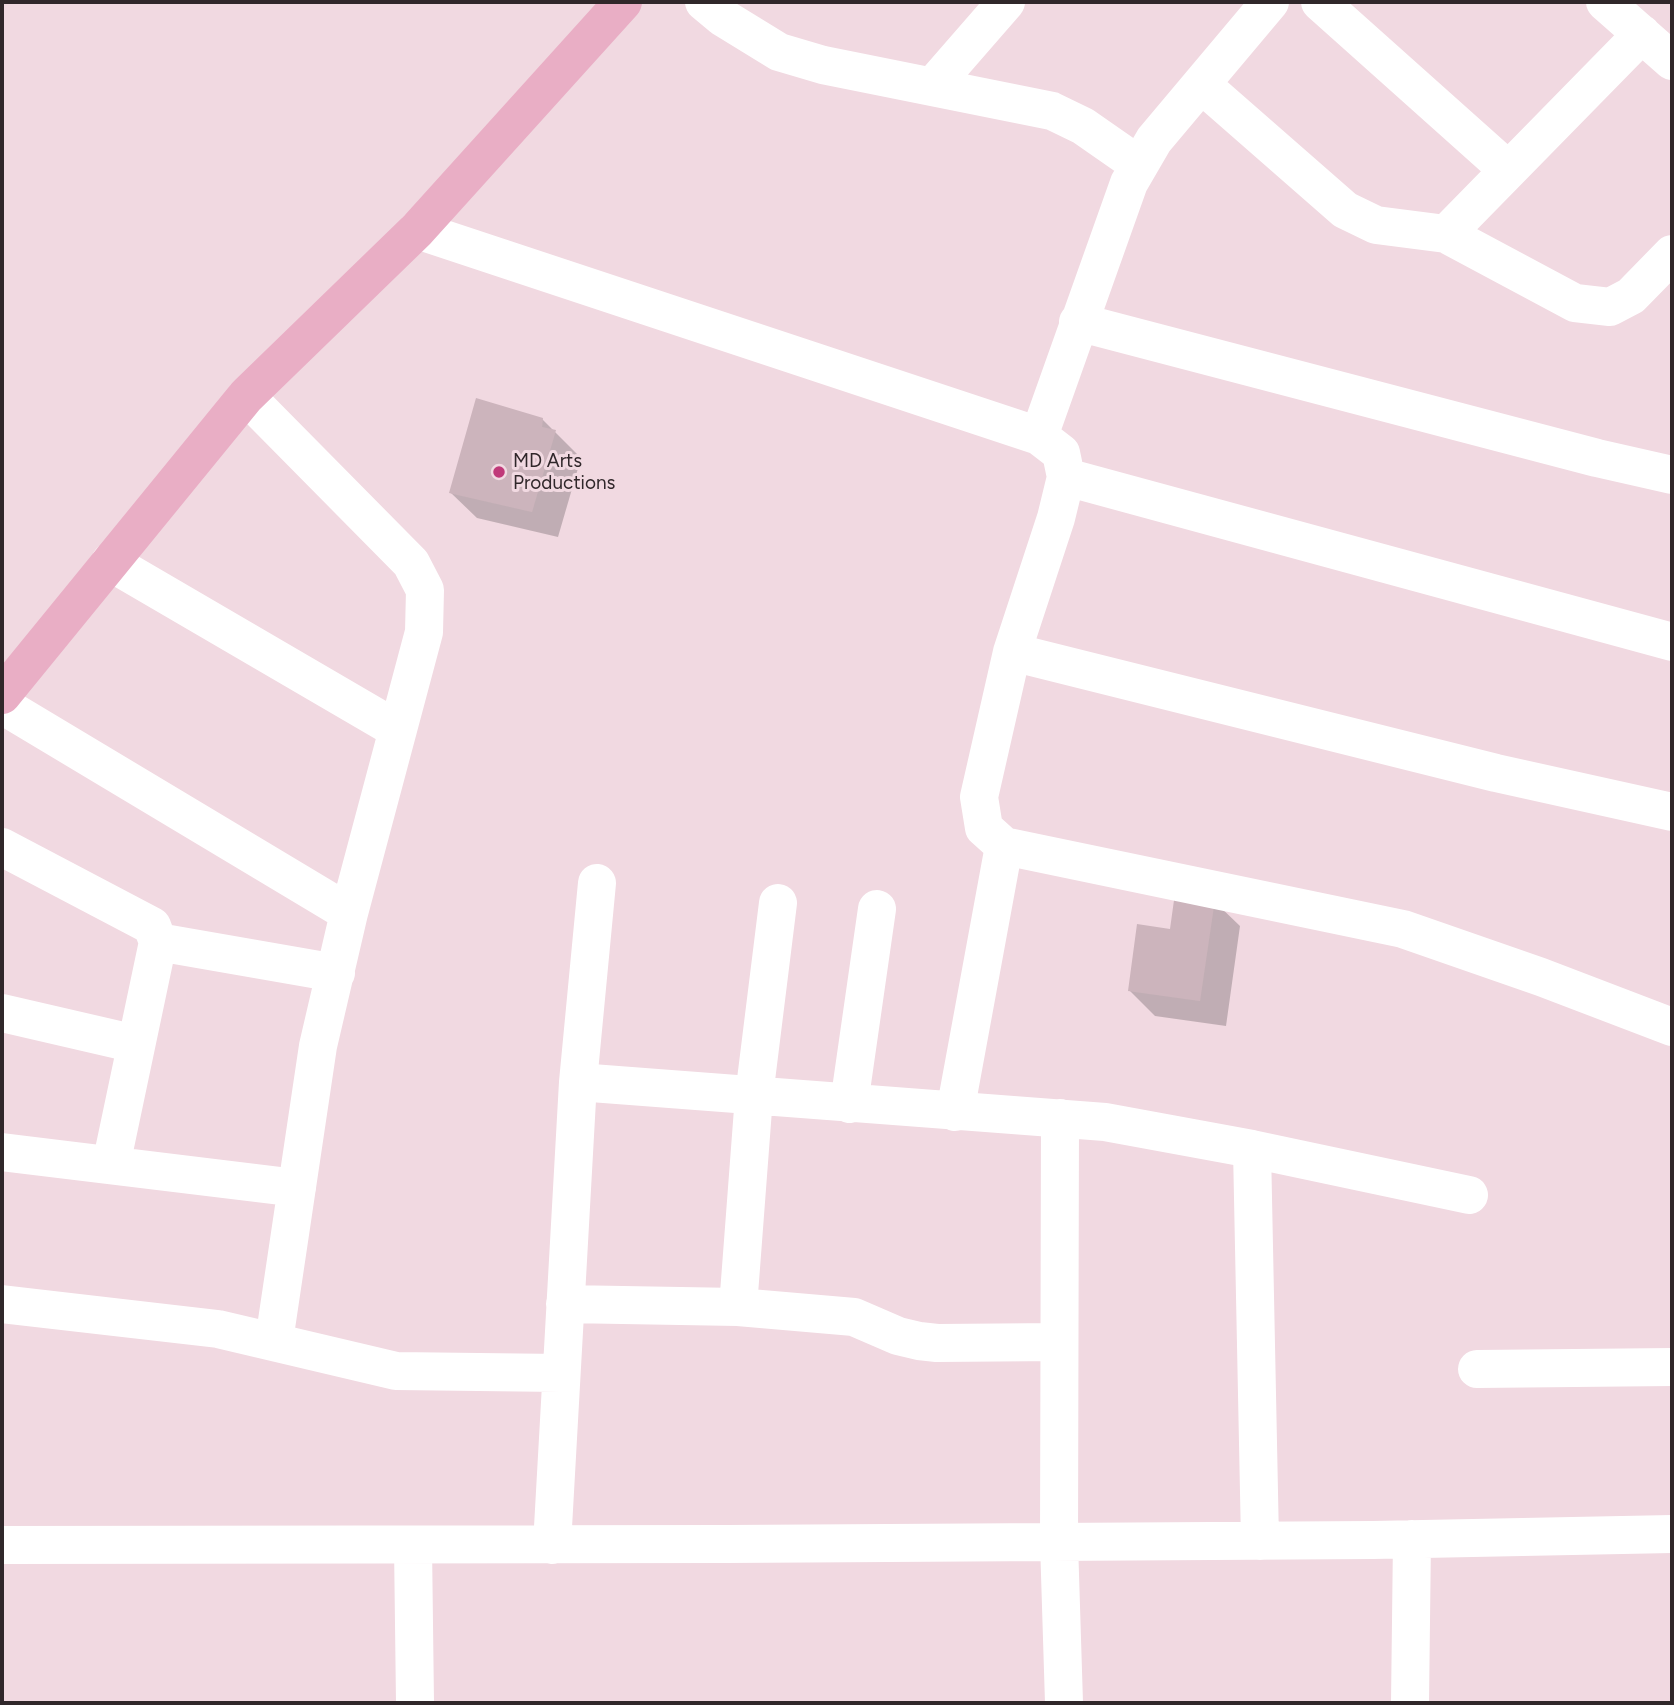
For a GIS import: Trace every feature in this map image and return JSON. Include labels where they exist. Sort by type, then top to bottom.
[{"type":"main road","points":[[2,695],[246,396],[417,229],[623,2]]},
{"type":"street","points":[[704,2],[722,17],[779,52],[823,65],[1052,111],[1083,126],[1139,165]]},
{"type":"street","points":[[932,88],[1006,2]]},
{"type":"street","points":[[1039,436],[1129,183],[1154,140],[1270,2]]},
{"type":"street","points":[[1320,2],[1508,170]]},
{"type":"street","points":[[1605,2],[1672,61]]},
{"type":"street","points":[[1446,234],[1642,34]]},
{"type":"street","points":[[1201,84],[1345,209],[1376,225],[1446,234],[1576,303],[1610,307],[1631,296],[1672,254]]},
{"type":"street","points":[[417,229],[1039,436],[1061,453],[1066,477],[1056,518],[1012,652],[979,797],[984,828],[1004,846],[1403,929],[1541,977],[1672,1027]]},
{"type":"street","points":[[1078,322],[1597,458],[1672,475]]},
{"type":"street","points":[[246,396],[411,563],[425,590],[424,632],[349,913],[318,1046],[274,1340]]},
{"type":"street","points":[[1066,477],[1672,642]]},
{"type":"street","points":[[110,562],[398,730]]},
{"type":"street","points":[[1012,652],[1496,773],[1672,813]]},
{"type":"street","points":[[2,705],[349,913]]},
{"type":"street","points":[[955,1112],[1004,846]]},
{"type":"street","points":[[2,847],[152,926],[158,942],[111,1165]]},
{"type":"street","points":[[552,1545],[578,1082],[597,883]]},
{"type":"street","points":[[738,1307],[754,1096],[778,903]]},
{"type":"street","points":[[849,1104],[877,909]]},
{"type":"street","points":[[158,942],[335,973]]},
{"type":"street","points":[[2,1013],[136,1044]]},
{"type":"street","points":[[578,1082],[1105,1122],[1252,1149],[1469,1195]]},
{"type":"street","points":[[1060,1118],[1059,1542],[1064,1703]]},
{"type":"street","points":[[1252,1149],[1260,1541]]},
{"type":"street","points":[[2,1152],[297,1188]]},
{"type":"street","points":[[2,1304],[218,1329],[274,1340],[396,1371],[561,1373]]},
{"type":"street","points":[[565,1304],[738,1307],[853,1317],[898,1336],[928,1342],[1059,1342]]},
{"type":"street","points":[[1477,1369],[1672,1367]]},
{"type":"street","points":[[2,1545],[1260,1541],[1672,1534]]},
{"type":"street","points":[[1410,1703],[1412,1539]]},
{"type":"street","points":[[413,1545],[415,1703]]},
{"type":"building","name":"MD Arts Productions","points":[[476,398],[543,418],[542,427],[556,430],[532,512],[449,493]]},
{"type":"building","points":[[1175,893],[1215,899],[1200,1001],[1128,991],[1137,924],[1170,929]]},
{"type":"place","name":"MD Arts Productions","points":[[499,472]]}]
